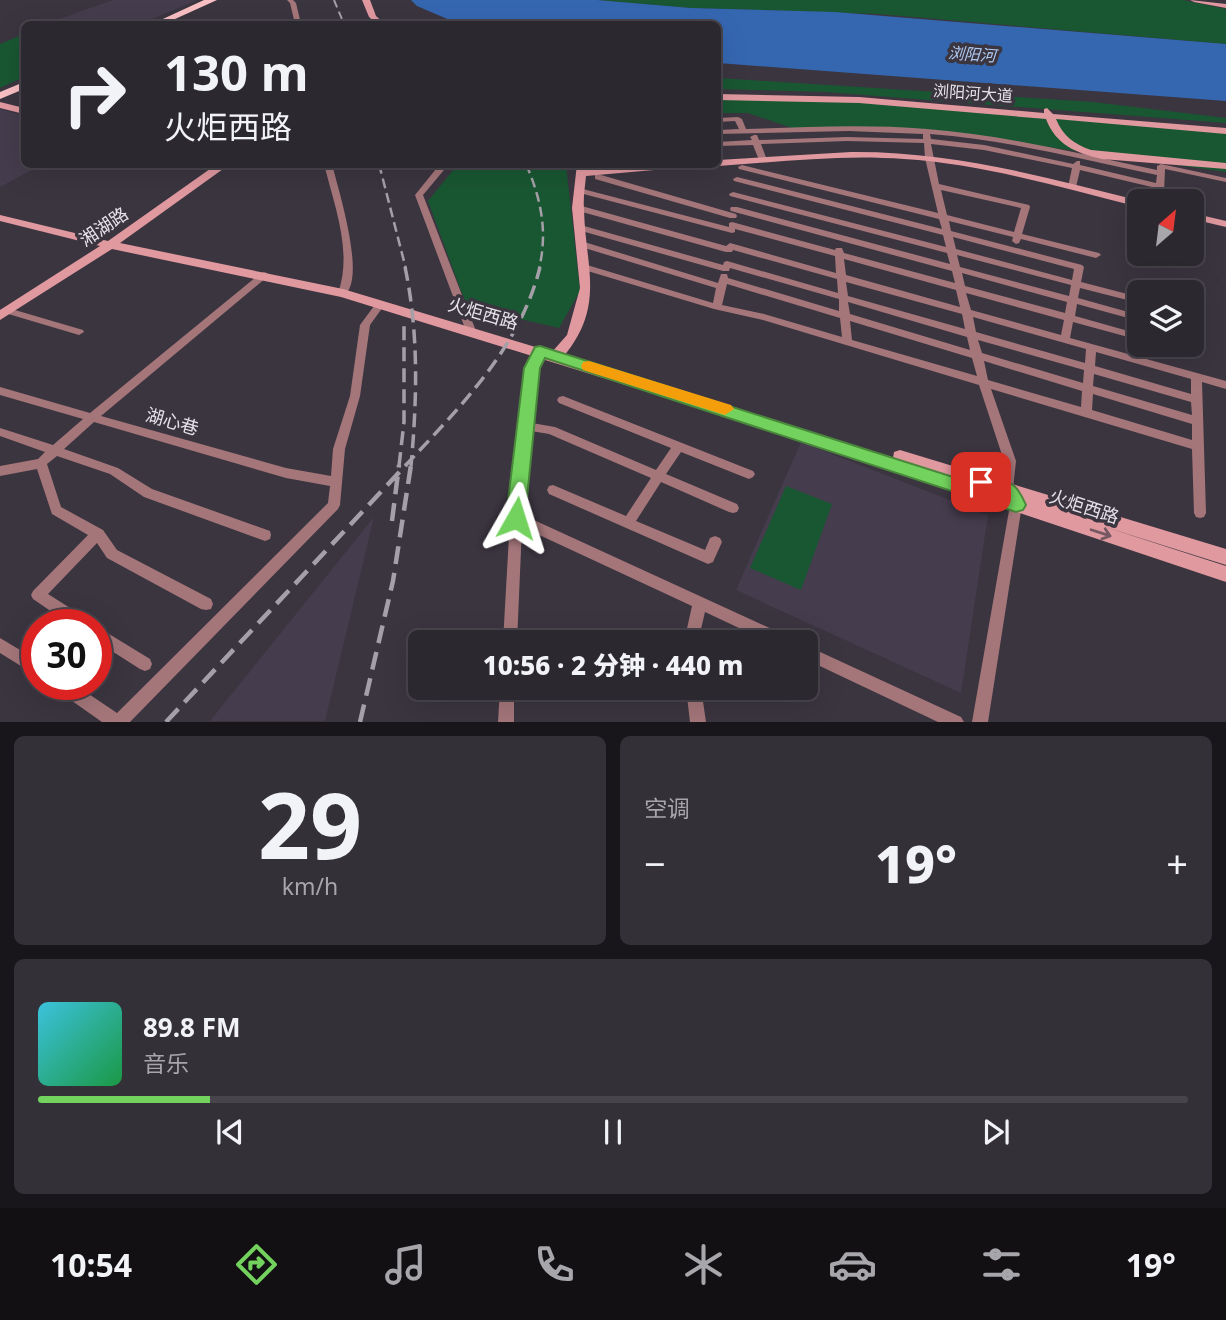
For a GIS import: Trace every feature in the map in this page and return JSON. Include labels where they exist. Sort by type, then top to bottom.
[{"type":"main road","points":[[164,21],[212,0]]},
{"type":"main road","points":[[176,21],[223,0]]},
{"type":"main road","points":[[0,101],[21,87]]},
{"type":"main road","points":[[0,101],[21,91]]},
{"type":"street","points":[[290,0],[297,21]]},
{"type":"street","points":[[360,0],[372,21]]},
{"type":"street","points":[[366,0],[378,21]]},
{"type":"street","points":[[1194,0],[1226,5]]},
{"type":"street","points":[[1204,0],[1226,5]]},
{"type":"street","name":"浏阳河大道","points":[[721,94],[1048,112],[1226,128]]},
{"type":"street","points":[[0,101],[21,110]]},
{"type":"street","points":[[1048,112],[1054,128],[1066,143],[1084,152],[1102,156],[1226,166]]},
{"type":"street","points":[[721,120],[738,119],[756,143],[763,160]]},
{"type":"street","points":[[841,128],[853,155]]},
{"type":"street","points":[[721,132],[841,128],[1002,140],[1159,173]]},
{"type":"street","points":[[926,136],[942,216],[971,334],[1010,461],[1007,490],[1016,505],[980,722]]},
{"type":"street","points":[[721,144],[926,136],[1159,186]]},
{"type":"street","points":[[993,149],[993,168]]},
{"type":"street","points":[[721,163],[743,164],[763,160],[853,155],[929,158],[993,168],[1127,201]]},
{"type":"street","points":[[1072,187],[1079,156]]},
{"type":"street","points":[[717,307],[733,220],[733,194],[743,164]]},
{"type":"street","points":[[743,164],[834,190],[1096,255]]},
{"type":"street","points":[[1159,189],[1161,166],[1226,180]]},
{"type":"street","name":"湘湖路","points":[[4,313],[114,243],[219,168]]},
{"type":"street","points":[[329,168],[349,262],[344,290]]},
{"type":"street","points":[[442,168],[419,195],[469,325]]},
{"type":"street","points":[[559,352],[573,336],[586,288],[578,208],[582,169],[603,168]]},
{"type":"street","points":[[598,177],[839,255],[1127,334]]},
{"type":"street","points":[[737,179],[1079,267],[1065,340]]},
{"type":"street","points":[[936,186],[1026,208],[1013,250]]},
{"type":"street","points":[[579,190],[656,210],[838,237],[1127,314]]},
{"type":"street","points":[[834,190],[847,341]]},
{"type":"street","points":[[733,194],[1127,297]]},
{"type":"street","points":[[640,262],[647,246],[660,195]]},
{"type":"street","points":[[578,208],[842,277],[1226,385]]},
{"type":"street","name":"火炬西路","points":[[0,212],[114,243],[344,290],[469,325],[1226,557]]},
{"type":"street","name":"火炬西路","points":[[0,218],[344,290],[380,304],[469,325],[540,351],[559,352],[1226,574]]},
{"type":"street","points":[[1204,219],[1226,224]]},
{"type":"street","points":[[581,228],[647,246],[845,318],[1196,421]]},
{"type":"street","points":[[581,244],[640,262],[844,297],[1196,399]]},
{"type":"street","points":[[584,267],[984,381],[1196,446]]},
{"type":"street","points":[[0,471],[41,463],[92,417],[264,275]]},
{"type":"street","points":[[84,700],[118,722],[334,505],[339,449],[355,396],[365,325],[380,304]]},
{"type":"street","points":[[4,313],[79,332]]},
{"type":"street","points":[[1086,413],[1091,347]]},
{"type":"street","points":[[511,630],[516,518],[532,368],[540,351]]},
{"type":"street","points":[[1196,376],[1200,513]]},
{"type":"street","name":"湖心巷","points":[[0,391],[286,473],[336,482]]},
{"type":"street","points":[[563,400],[748,474]]},
{"type":"street","points":[[526,426],[551,430],[733,508]]},
{"type":"street","points":[[0,432],[57,449],[114,471],[148,494],[265,535]]},
{"type":"street","points":[[628,523],[678,446]]},
{"type":"street","points":[[41,463],[56,510],[98,534],[112,554],[206,604]]},
{"type":"street","points":[[553,489],[708,558],[715,542]]},
{"type":"street","points":[[516,518],[758,630]]},
{"type":"street","points":[[59,609],[38,595],[98,534]]},
{"type":"street","points":[[694,630],[700,603]]},
{"type":"street","points":[[112,643],[145,664]]},
{"type":"street","points":[[0,645],[21,659]]},
{"type":"street","points":[[818,658],[956,722]]},
{"type":"street","points":[[506,722],[507,700]]},
{"type":"street","points":[[695,700],[698,722]]},
{"type":"shaded area","points":[[113,0],[197,0],[148,21],[54,21]]},
{"type":"shaded area","points":[[0,109],[21,115],[21,168],[35,168],[0,187]]},
{"type":"shaded area","points":[[801,442],[988,515],[961,693],[736,590]]},
{"type":"shaded area","points":[[374,517],[325,721],[210,721]]},
{"type":"green space","points":[[597,0],[1183,0],[1226,9],[1226,44],[878,14],[691,8]]},
{"type":"green space","points":[[21,35],[21,78],[0,88],[0,44]]},
{"type":"green space","points":[[721,78],[1093,102],[1226,118],[1226,123],[826,92],[721,89]]},
{"type":"green space","points":[[721,99],[826,99],[1226,131],[1226,172],[963,135],[795,129],[748,113],[721,113]]},
{"type":"green space","points":[[455,168],[566,168],[580,291],[559,328],[467,307],[428,201]]},
{"type":"green space","points":[[786,486],[832,504],[801,590],[750,568]]},
{"type":"water","name":"浏阳河","points":[[411,0],[597,0],[691,8],[835,12],[1226,44],[1226,101],[721,63],[721,21],[452,21],[417,6]]},
{"type":"railway","points":[[334,0],[343,21]]},
{"type":"railway","points":[[380,168],[406,269]]},
{"type":"railway","points":[[528,168],[542,215],[543,241],[539,269]]},
{"type":"railway","points":[[405,267],[413,317],[416,366],[412,459]]},
{"type":"railway","points":[[412,459],[466,399],[503,350],[531,296],[540,267]]},
{"type":"railway","points":[[399,466],[404,422],[404,326]]},
{"type":"railway","points":[[405,466],[412,459]]},
{"type":"railway","points":[[411,466],[412,459]]},
{"type":"railway","points":[[398,474],[399,465]]},
{"type":"railway","points":[[398,474],[406,465]]},
{"type":"railway","points":[[360,722],[393,581],[411,465]]},
{"type":"railway","points":[[166,722],[398,474]]},
{"type":"railway","points":[[392,521],[398,474]]},
{"type":"slow traffic","points":[[589,366],[725,409]]},
{"type":"route","points":[[516,518],[532,368],[540,351],[1016,505],[1007,490],[981,482]]}]
